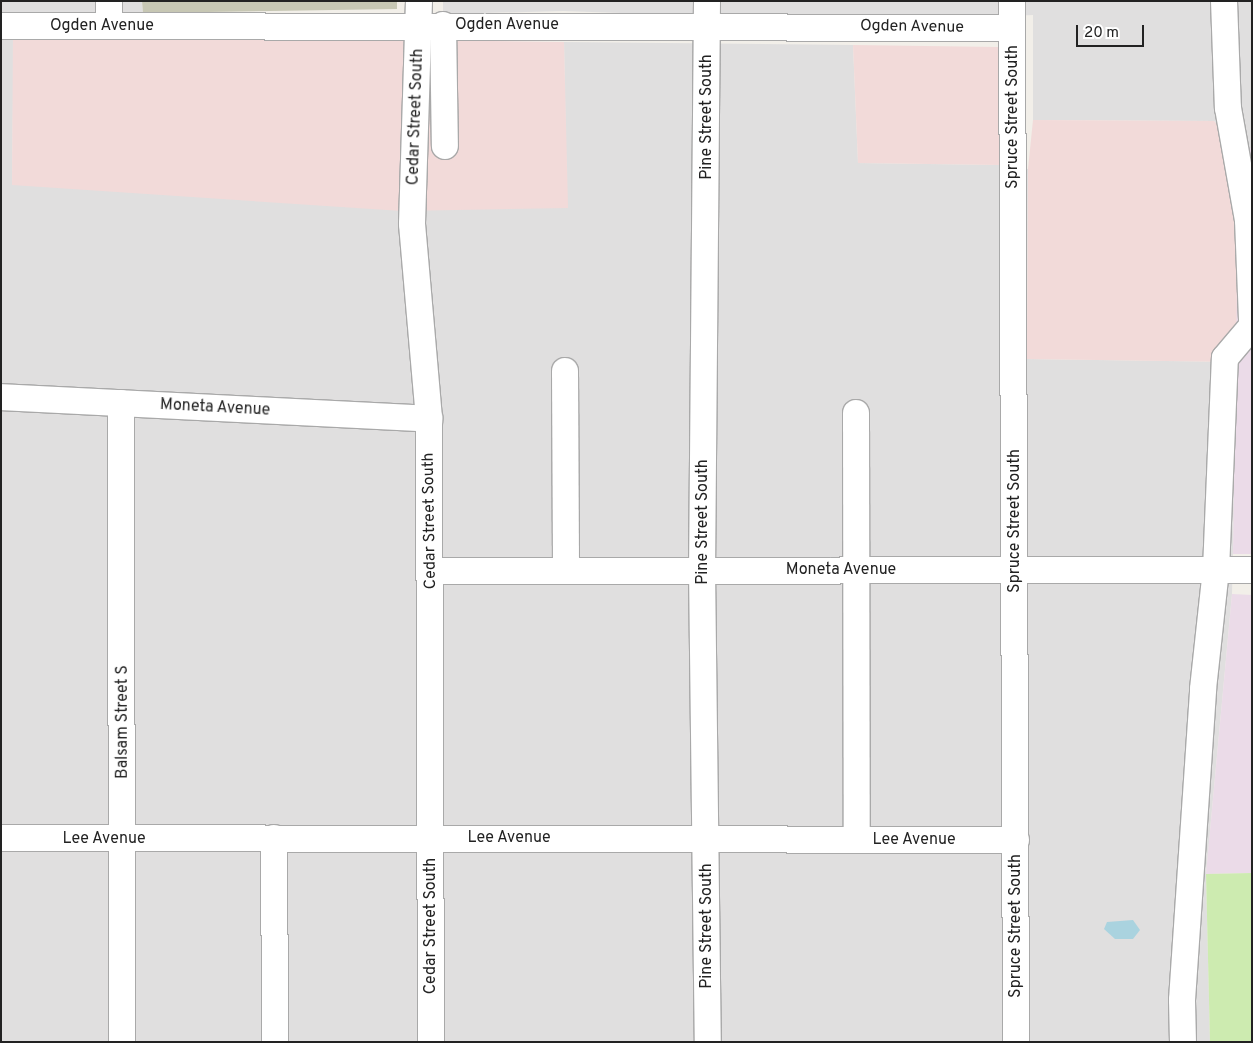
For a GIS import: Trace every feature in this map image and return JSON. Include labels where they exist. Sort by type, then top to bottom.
[{"type":"street","name":"Spruce Street South","points":[[1012,1],[1016,570],[1016,1042]]},
{"type":"street","points":[[1224,1],[1228,108],[1248,220],[1252,320]]},
{"type":"street","name":"Ogden Avenue","points":[[1,26],[109,14],[427,17],[708,13],[1012,28]]},
{"type":"street","name":"Pine Street South","points":[[708,13],[702,569],[708,1042]]},
{"type":"street","points":[[427,17],[445,146]]},
{"type":"street","name":"Cedar Street South","points":[[427,17],[412,224],[429,419],[432,1042]]},
{"type":"street","points":[[1183,1042],[1182,1000],[1203,689],[1216,570],[1226,358],[1252,326]]},
{"type":"street","points":[[565,371],[566,570]]},
{"type":"street","name":"Moneta Avenue","points":[[1,397],[429,419]]},
{"type":"street","name":"Balsam Street S","points":[[121,403],[124,839],[122,1042]]},
{"type":"street","points":[[856,413],[857,840]]},
{"type":"street","name":"Moneta Avenue","points":[[431,571],[702,569],[857,571],[1252,570]]},
{"type":"street","name":"Lee Avenue","points":[[1,838],[431,837],[706,840],[1016,840]]},
{"type":"street","points":[[274,838],[275,1042]]},
{"type":"shaded area","points":[[1,1],[142,1],[143,13],[14,13],[12,184],[567,208],[564,42],[853,45],[858,163],[1000,165],[1028,169],[1027,359],[1237,362],[1232,594],[1206,874],[1210,1042],[1,1042]]},
{"type":"shaded area","points":[[142,1],[397,1],[397,9],[143,13]]},
{"type":"shaded area","points":[[443,1],[1252,1],[1252,148],[1239,148],[1214,121],[1033,120],[1033,15],[882,22],[563,11],[443,14]]},
{"type":"shaded area","points":[[13,34],[564,42],[568,208],[402,211],[12,185]]},
{"type":"shaded area","points":[[853,45],[998,47],[1000,165],[858,163]]},
{"type":"shaded area","points":[[1033,120],[1214,121],[1239,148],[1237,362],[1027,359],[1028,169]]},
{"type":"shaded area","points":[[1239,148],[1252,148],[1252,554],[1233,554]]},
{"type":"shaded area","points":[[1232,594],[1252,595],[1252,873],[1206,874]]},
{"type":"green space","points":[[1252,873],[1252,1042],[1210,1042],[1206,874]]},
{"type":"water","points":[[1133,920],[1140,930],[1133,939],[1115,939],[1104,929],[1107,922]]}]
